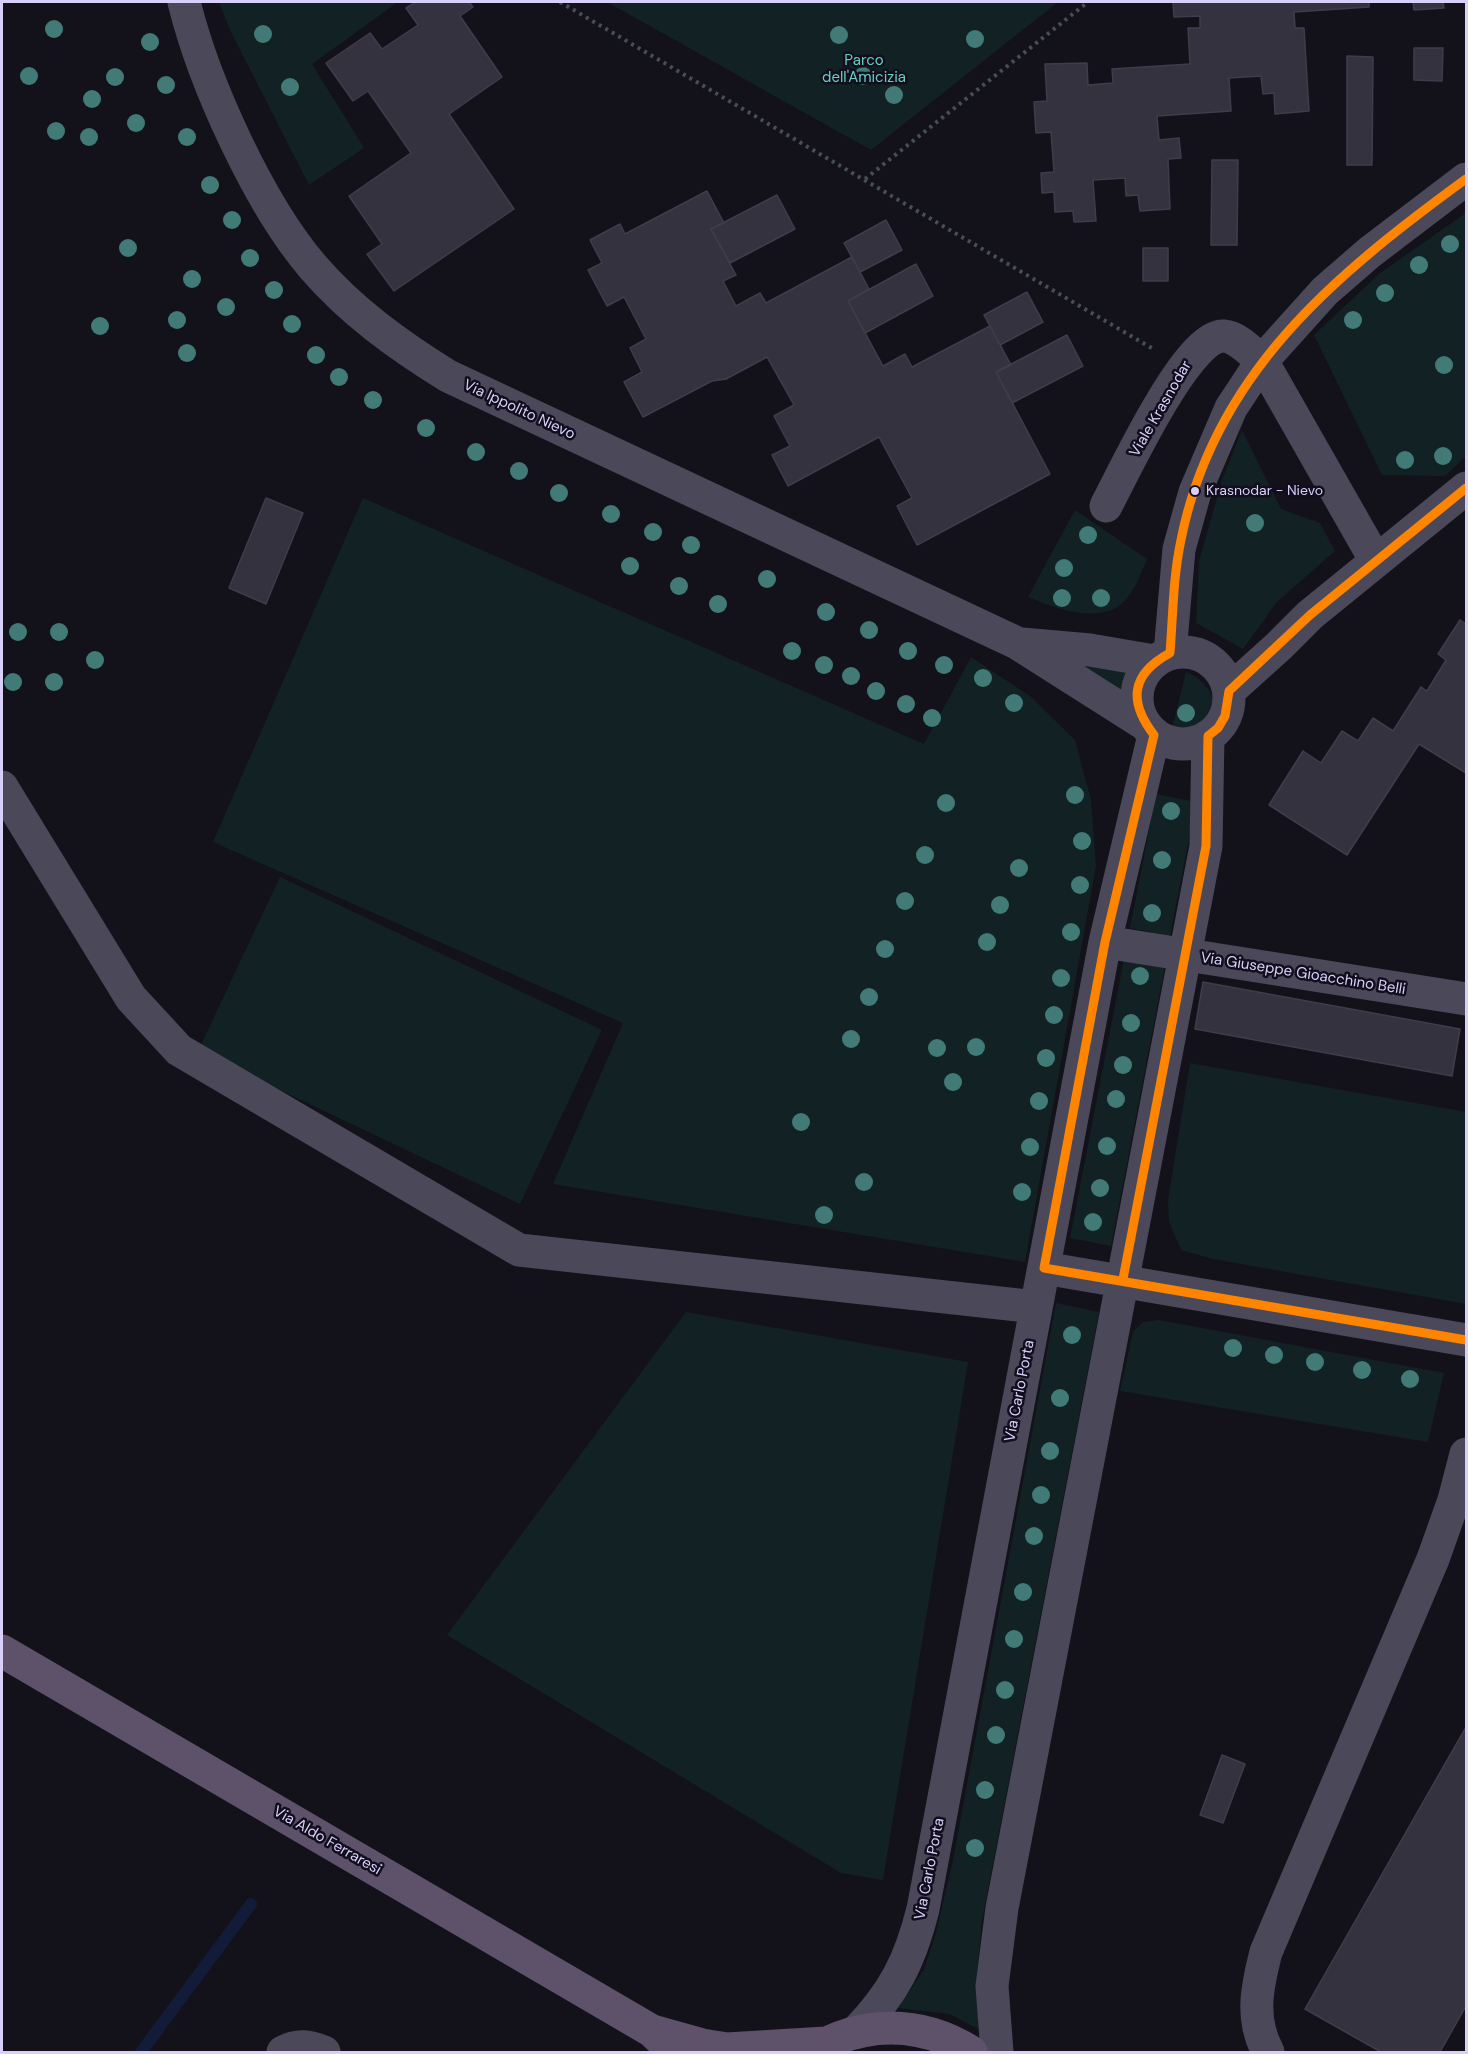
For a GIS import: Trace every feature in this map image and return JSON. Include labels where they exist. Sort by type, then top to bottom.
[{"type":"main road","name":"Via Aldo Ferraresi","points":[[2,1651],[663,2042],[728,2049],[831,2042],[879,2028],[917,2030],[935,2034],[971,2052]]},
{"type":"street","name":"Via Ippolito Nievo","points":[[184,2],[191,31],[231,128],[277,215],[314,268],[387,338],[448,376],[483,393],[1017,643],[1149,729]]},
{"type":"street","points":[[1162,657],[1179,549],[1195,492],[1231,408],[1262,361],[1325,291],[1378,246],[1467,179]]},
{"type":"street","name":"Viale Krasnodar","points":[[1106,506],[1181,369],[1206,341],[1224,336],[1239,343],[1262,361],[1376,561]]},
{"type":"street","points":[[1229,691],[1310,615],[1467,488]]},
{"type":"street","name":"Via Ippolito Nievo","points":[[1017,643],[1162,657]]},
{"type":"street","points":[[1193,652],[1204,656],[1224,675],[1229,691],[1229,706],[1223,721],[1200,742],[1184,745],[1168,743],[1149,729],[1137,703],[1138,686],[1142,675],[1162,657],[1193,652]]},
{"type":"street","name":"Via Carlo Porta","points":[[831,2042],[873,2014],[901,1976],[910,1957],[923,1909],[1105,942],[1149,729]]},
{"type":"street","points":[[997,2052],[992,1986],[1002,1908],[1206,846],[1208,736]]},
{"type":"street","points":[[2,787],[131,998],[179,1050],[519,1250],[1036,1307]]},
{"type":"street","name":"Via Giuseppe Gioacchino Belli","points":[[1105,942],[1467,999]]},
{"type":"street","points":[[1044,1268],[1123,1279],[1467,1340]]},
{"type":"street","points":[[1263,2051],[1256,2018],[1256,1991],[1266,1952],[1433,1559],[1454,1500],[1467,1454]]},
{"type":"street","points":[[283,2052],[292,2047],[308,2046],[324,2052]]},
{"type":"path","points":[[560,2],[1143,341],[1181,369]]},
{"type":"path","points":[[865,179],[1088,2]]},
{"type":"green space","points":[[219,2],[398,2],[312,64],[364,148],[309,185],[231,32]]},
{"type":"green space","name":"Parco dell'Amicizia","points":[[607,2],[1058,2],[871,150]]},
{"type":"green space","points":[[1466,213],[1466,456],[1445,476],[1382,475],[1314,335],[1380,273]]},
{"type":"green space","points":[[1242,430],[1281,509],[1320,523],[1335,551],[1277,602],[1243,649],[1196,623],[1199,561],[1222,480]]},
{"type":"green space","points":[[363,498],[924,744],[971,657],[1030,696],[1075,740],[1091,800],[1096,866],[1025,1262],[553,1184],[623,1023],[213,842]]},
{"type":"green space","points":[[1075,510],[1147,559],[1130,594],[1114,609],[1093,614],[1082,613],[1028,597]]},
{"type":"green space","points":[[1044,657],[1137,662],[1125,707]]},
{"type":"green space","points":[[1186,672],[1195,676],[1208,689],[1215,705],[1214,714],[1211,723],[1201,734],[1168,744]]},
{"type":"green space","points":[[1156,794],[1196,802],[1170,936],[1130,928]]},
{"type":"green space","points":[[280,877],[602,1030],[520,1204],[198,1051]]},
{"type":"green space","points":[[1124,959],[1165,966],[1111,1246],[1070,1238]]},
{"type":"green space","points":[[1190,1063],[1466,1112],[1466,1304],[1213,1259],[1181,1250],[1169,1222],[1168,1200]]},
{"type":"green space","points":[[1056,1303],[1099,1312],[982,1920],[976,1982],[980,2030],[950,2014],[898,2008],[924,1970],[936,1933],[953,1860]]},
{"type":"green space","points":[[686,1312],[968,1362],[883,1880],[841,1873],[447,1635]]},
{"type":"green space","points":[[1159,1320],[1444,1373],[1428,1442],[1120,1391],[1133,1332],[1143,1322]]},
{"type":"building","points":[[416,2],[469,2],[473,7],[460,16],[502,77],[449,114],[514,209],[394,291],[367,254],[382,244],[349,196],[411,153],[368,91],[353,101],[326,63],[370,33],[382,49],[418,25],[406,8]]},
{"type":"building","points":[[1173,2],[1369,2],[1369,7],[1294,12],[1295,28],[1304,28],[1309,111],[1275,114],[1274,93],[1263,94],[1261,76],[1229,78],[1231,111],[1157,116],[1159,140],[1179,138],[1181,158],[1168,159],[1170,209],[1140,211],[1138,195],[1126,196],[1125,178],[1093,180],[1096,221],[1074,222],[1073,211],[1055,212],[1054,192],[1042,193],[1041,173],[1054,172],[1051,132],[1036,133],[1034,102],[1047,101],[1045,64],[1087,63],[1088,85],[1113,83],[1112,69],[1190,64],[1188,28],[1200,28],[1200,16],[1174,17]]},
{"type":"building","points":[[1413,2],[1443,2],[1444,8],[1414,10]]},
{"type":"building","points":[[1414,48],[1443,48],[1442,81],[1414,80]]},
{"type":"building","points":[[1347,56],[1373,57],[1372,165],[1347,165]]},
{"type":"building","points":[[1212,160],[1238,160],[1237,245],[1211,245]]},
{"type":"building","points":[[707,191],[724,223],[711,229],[736,275],[723,281],[736,306],[760,293],[766,303],[852,257],[869,289],[848,301],[883,366],[905,354],[912,367],[990,326],[1011,365],[996,372],[1050,474],[917,545],[897,506],[912,498],[879,437],[788,486],[772,455],[790,446],[774,416],[794,405],[767,357],[726,379],[712,381],[643,417],[624,382],[642,372],[630,348],[646,339],[624,297],[607,306],[588,270],[602,263],[590,240],[620,224],[625,234]]},
{"type":"building","points":[[777,195],[795,229],[730,263],[711,229]]},
{"type":"building","points":[[886,220],[902,250],[860,272],[844,243]]},
{"type":"building","points":[[1143,248],[1168,248],[1168,281],[1143,281]]},
{"type":"building","points":[[916,264],[933,296],[865,333],[848,301]]},
{"type":"building","points":[[1027,292],[1043,322],[1000,345],[984,315]]},
{"type":"building","points":[[1067,335],[1083,366],[1012,403],[996,372]]},
{"type":"building","points":[[266,498],[303,513],[266,604],[229,588]]},
{"type":"building","points":[[1460,620],[1466,624],[1466,773],[1419,744],[1347,855],[1269,805],[1303,751],[1321,763],[1342,731],[1358,741],[1373,718],[1393,731],[1421,687],[1427,691],[1446,660],[1438,654]]},
{"type":"building","points":[[1203,982],[1460,1029],[1452,1076],[1195,1029]]},
{"type":"building","points":[[1466,1727],[1466,2006],[1440,2052],[1381,2052],[1305,2009]]},
{"type":"building","points":[[1222,1755],[1245,1764],[1223,1823],[1200,1815]]},
{"type":"waterway","points":[[141,2052],[251,1904]]},
{"type":"transit line","points":[[1466,179],[1371,252],[1327,291],[1287,332],[1251,377],[1221,427],[1197,480],[1178,554],[1170,653],[1147,670],[1138,689],[1137,700],[1140,711],[1154,735],[1105,942],[1044,1268],[1466,1340]]},
{"type":"transit line","points":[[1123,1279],[1206,846],[1208,736],[1218,728],[1225,716],[1229,691],[1310,615],[1466,488]]},
{"type":"place","name":"Krasnodar - Nievo","points":[[1195,491]]}]
